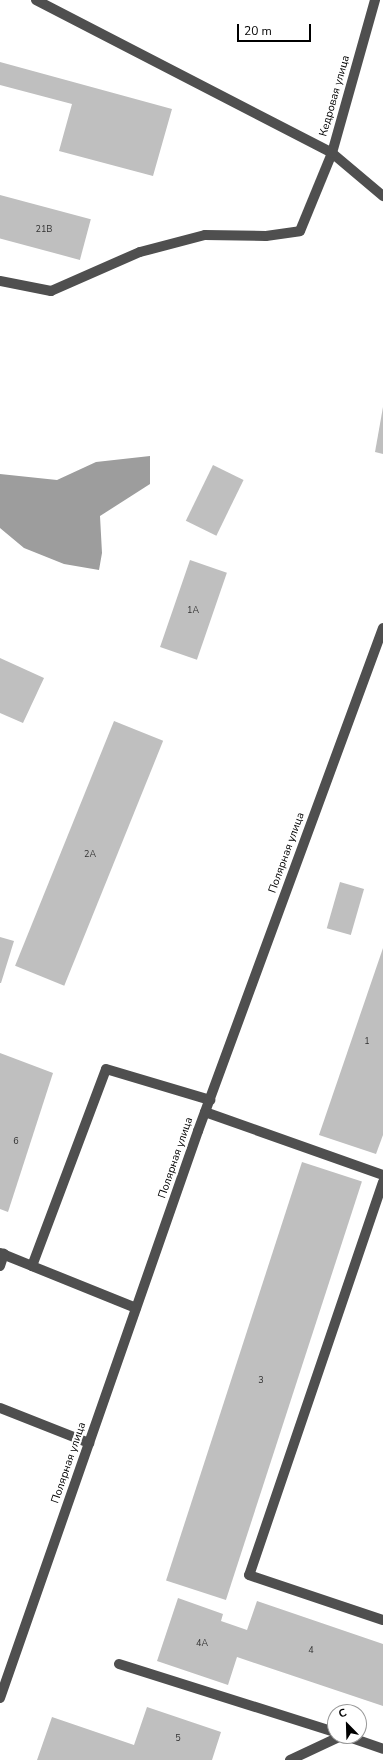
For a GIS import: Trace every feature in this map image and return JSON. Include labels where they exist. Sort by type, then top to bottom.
[{"type":"street","points":[[36,0],[332,153],[383,196]]},
{"type":"street","name":"Кедровая улица","points":[[0,281],[51,292],[140,252],[205,235],[266,236],[300,230],[332,153],[375,0]]},
{"type":"street","name":"Полярная улица","points":[[0,1698],[205,1112],[383,628]]},
{"type":"street","points":[[32,1266],[106,1069],[210,1100]]},
{"type":"street","points":[[205,1112],[383,1175]]},
{"type":"street","points":[[383,1182],[249,1575],[383,1620]]},
{"type":"street","points":[[0,1266],[2,1253],[136,1308]]},
{"type":"street","points":[[0,1408],[89,1443]]},
{"type":"street","points":[[119,1664],[327,1729]]},
{"type":"street","points":[[290,1760],[327,1743]]},
{"type":"street","points":[[367,1743],[383,1749]]},
{"type":"shaded area","points":[[150,456],[150,484],[100,516],[102,553],[99,570],[64,564],[24,548],[0,528],[0,474],[57,480],[96,462]]},
{"type":"building","points":[[0,62],[172,109],[153,176],[59,151],[72,104],[0,85]]},
{"type":"building","points":[[0,195],[91,219],[80,260],[0,238]]},
{"type":"building","points":[[383,407],[383,454],[375,452]]},
{"type":"building","points":[[213,465],[244,480],[216,536],[186,521]]},
{"type":"building","points":[[190,560],[227,573],[197,660],[160,647]]},
{"type":"building","points":[[0,658],[44,678],[23,723],[0,713]]},
{"type":"building","points":[[114,721],[163,741],[64,986],[15,966]]},
{"type":"building","points":[[340,882],[364,889],[351,935],[327,928]]},
{"type":"building","points":[[0,937],[14,941],[1,983],[0,983]]},
{"type":"building","points":[[383,948],[383,1135],[376,1154],[319,1135]]},
{"type":"building","points":[[0,1053],[53,1073],[8,1212],[0,1209]]},
{"type":"building","points":[[302,1162],[362,1181],[226,1600],[166,1580]]},
{"type":"building","points":[[178,1598],[223,1614],[221,1621],[247,1630],[257,1601],[383,1644],[383,1706],[237,1657],[228,1685],[157,1661]]},
{"type":"building","points":[[147,1707],[221,1732],[212,1760],[37,1760],[52,1717],[134,1745]]}]
